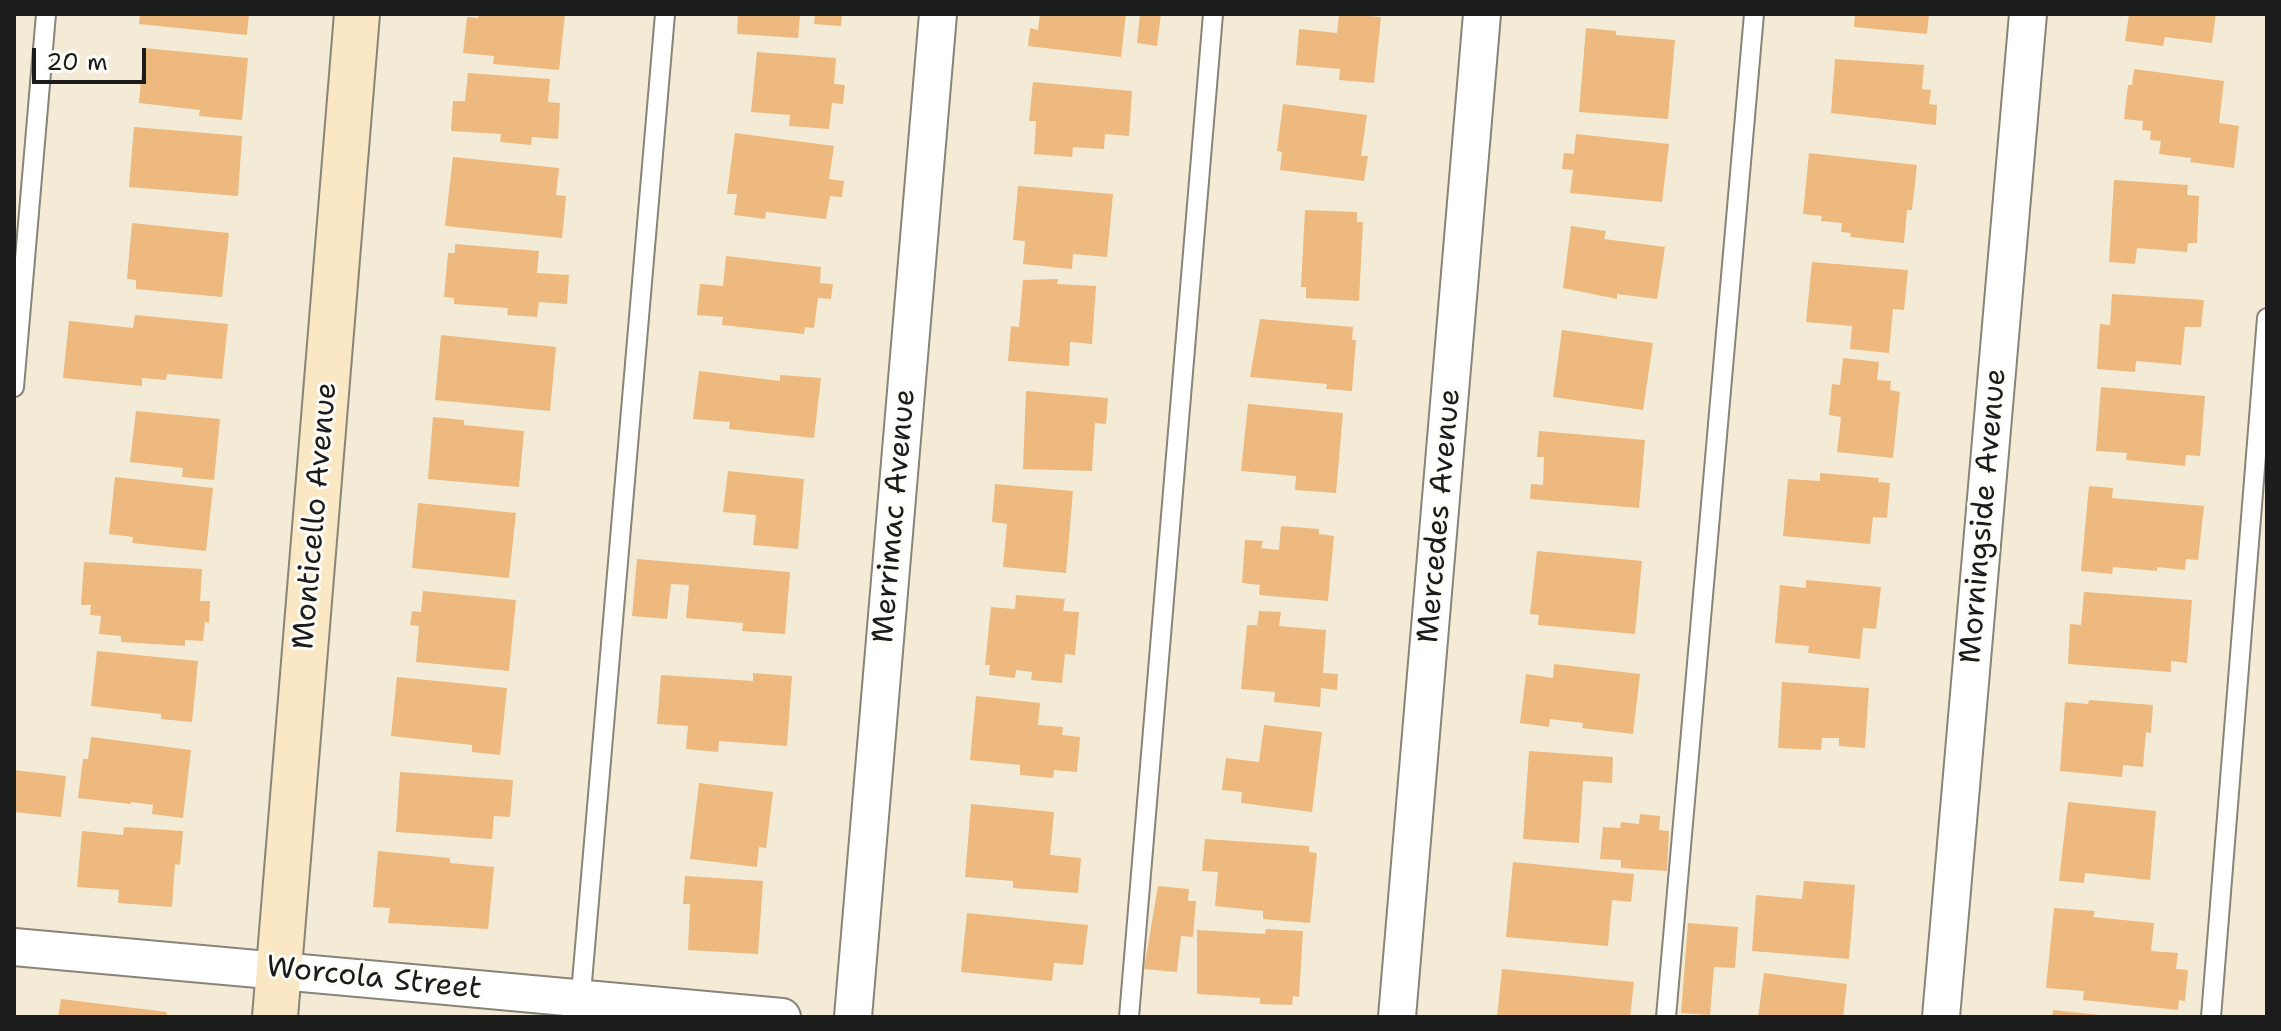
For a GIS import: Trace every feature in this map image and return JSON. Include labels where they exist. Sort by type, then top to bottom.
[{"type":"street","name":"Monticello Avenue","points":[[275,1017],[357,14]]},
{"type":"street","name":"Merrimac Avenue","points":[[853,1017],[938,14]]},
{"type":"street","name":"Mercedes Avenue","points":[[1397,1017],[1482,14]]},
{"type":"street","name":"Morningside Avenue","points":[[1941,1017],[2028,14]]},
{"type":"street","name":"Worcola Street","points":[[14,947],[279,969],[580,1008],[782,1017]]},
{"type":"lane","points":[[14,387],[46,14]]},
{"type":"lane","points":[[580,1008],[665,14]]},
{"type":"lane","points":[[1129,1017],[1213,14]]},
{"type":"lane","points":[[1666,1017],[1754,14]]},
{"type":"lane","points":[[2211,1017],[2267,318]]},
{"type":"building","points":[[140,14],[249,14],[247,35],[139,24]]},
{"type":"building","points":[[479,14],[565,14],[559,70],[493,64],[494,56],[463,53],[467,17],[478,18]]},
{"type":"building","points":[[738,14],[800,15],[798,38],[737,34]]},
{"type":"building","points":[[815,14],[842,14],[841,26],[814,24]]},
{"type":"building","points":[[1040,14],[1126,14],[1121,57],[1028,46],[1030,28],[1038,30]]},
{"type":"building","points":[[1140,14],[1161,14],[1157,46],[1137,43]]},
{"type":"building","points":[[1339,14],[1381,17],[1374,83],[1339,80],[1340,69],[1296,65],[1299,29],[1337,33]]},
{"type":"building","points":[[1855,14],[1929,14],[1927,34],[1854,27]]},
{"type":"building","points":[[2129,14],[2216,14],[2212,43],[2165,37],[2163,46],[2125,41]]},
{"type":"building","points":[[1586,28],[1616,31],[1616,35],[1675,40],[1668,119],[1579,112]]},
{"type":"building","points":[[144,48],[248,58],[242,120],[199,116],[200,110],[139,103]]},
{"type":"building","points":[[757,52],[836,58],[834,84],[845,85],[843,104],[832,103],[829,129],[789,126],[790,115],[751,112]]},
{"type":"building","points":[[1835,59],[1924,65],[1922,89],[1931,90],[1929,104],[1937,105],[1936,125],[1831,113]]},
{"type":"building","points":[[2134,69],[2224,81],[2219,123],[2239,126],[2234,168],[2159,154],[2161,141],[2150,140],[2151,131],[2142,130],[2143,121],[2124,119],[2128,85],[2132,85]]},
{"type":"building","points":[[468,73],[550,79],[548,102],[560,103],[558,139],[532,137],[531,145],[500,142],[501,134],[451,131],[453,101],[465,101]]},
{"type":"building","points":[[1033,82],[1132,91],[1129,136],[1105,134],[1104,149],[1073,147],[1072,157],[1034,154],[1036,121],[1029,121]]},
{"type":"building","points":[[1283,104],[1367,115],[1361,156],[1368,156],[1364,181],[1280,170],[1282,152],[1277,151]]},
{"type":"building","points":[[134,127],[242,136],[238,196],[129,187]]},
{"type":"building","points":[[735,133],[834,146],[829,179],[844,181],[842,197],[830,196],[826,219],[766,212],[765,219],[734,215],[737,194],[727,194]]},
{"type":"building","points":[[1576,134],[1669,144],[1662,202],[1570,193],[1573,170],[1562,169],[1564,153],[1574,154]]},
{"type":"building","points":[[1809,153],[1917,165],[1912,210],[1907,210],[1904,243],[1850,237],[1851,233],[1841,232],[1842,223],[1821,221],[1822,216],[1803,214]]},
{"type":"building","points":[[453,157],[559,168],[556,195],[566,196],[562,238],[445,226]]},
{"type":"building","points":[[2114,180],[2188,185],[2187,195],[2199,196],[2197,243],[2188,243],[2187,252],[2137,248],[2135,264],[2109,262]]},
{"type":"building","points":[[1018,186],[1113,194],[1107,257],[1073,254],[1072,269],[1023,264],[1025,241],[1013,240]]},
{"type":"building","points":[[1305,210],[1357,212],[1357,222],[1363,222],[1359,301],[1306,298],[1306,287],[1301,287]]},
{"type":"building","points":[[132,223],[229,233],[222,297],[136,289],[136,280],[127,279]]},
{"type":"building","points":[[1571,226],[1606,231],[1604,239],[1665,247],[1657,299],[1617,294],[1617,299],[1563,288]]},
{"type":"building","points":[[455,244],[539,251],[537,273],[569,275],[567,304],[539,302],[537,317],[507,315],[508,308],[454,304],[454,298],[444,297],[448,253],[455,253]]},
{"type":"building","points":[[726,256],[821,267],[820,283],[833,284],[831,299],[818,298],[814,328],[805,327],[804,334],[722,325],[723,317],[697,315],[700,284],[723,286]]},
{"type":"building","points":[[1812,262],[1908,270],[1904,310],[1893,309],[1889,353],[1850,349],[1852,326],[1806,322]]},
{"type":"building","points":[[1058,279],[1057,284],[1096,286],[1092,344],[1070,342],[1069,366],[1008,361],[1011,326],[1019,327],[1023,280]]},
{"type":"building","points":[[2112,294],[2204,300],[2201,327],[2185,327],[2181,365],[2136,361],[2135,372],[2097,369],[2100,324],[2110,325]]},
{"type":"building","points":[[135,315],[228,324],[222,379],[167,374],[166,380],[142,378],[142,386],[63,378],[69,321],[133,328]]},
{"type":"building","points":[[1260,319],[1353,327],[1352,340],[1356,340],[1352,391],[1326,389],[1327,384],[1250,377]]},
{"type":"building","points":[[1562,330],[1653,343],[1643,410],[1553,397]]},
{"type":"building","points":[[441,335],[556,347],[550,411],[435,400]]},
{"type":"building","points":[[1843,358],[1879,362],[1877,380],[1891,381],[1890,390],[1900,392],[1893,458],[1837,452],[1841,417],[1829,415],[1832,384],[1840,385]]},
{"type":"building","points":[[699,371],[780,381],[780,375],[821,378],[814,438],[729,429],[730,422],[693,419]]},
{"type":"building","points":[[2101,387],[2205,396],[2200,456],[2186,455],[2185,466],[2126,460],[2127,453],[2096,451]]},
{"type":"building","points":[[1026,391],[1108,398],[1106,424],[1095,423],[1092,471],[1023,469]]},
{"type":"building","points":[[1248,404],[1343,413],[1336,493],[1295,490],[1296,476],[1241,471]]},
{"type":"building","points":[[136,411],[220,419],[214,480],[182,477],[183,468],[130,462]]},
{"type":"building","points":[[433,417],[464,420],[464,425],[524,431],[519,487],[428,479]]},
{"type":"building","points":[[1539,431],[1645,440],[1639,508],[1530,499],[1531,484],[1543,485],[1544,457],[1537,457]]},
{"type":"building","points":[[728,471],[804,479],[798,549],[753,545],[756,515],[723,512]]},
{"type":"building","points":[[1820,473],[1879,478],[1878,482],[1890,483],[1887,518],[1873,517],[1870,544],[1783,536],[1788,479],[1820,481]]},
{"type":"building","points":[[115,477],[213,488],[206,551],[132,543],[133,537],[109,534]]},
{"type":"building","points":[[995,484],[1073,491],[1066,573],[1003,567],[1007,524],[992,522]]},
{"type":"building","points":[[2089,486],[2113,488],[2112,498],[2204,506],[2198,560],[2186,559],[2185,570],[2113,567],[2112,574],[2081,571]]},
{"type":"building","points":[[418,503],[516,513],[509,578],[412,568]]},
{"type":"building","points":[[1281,526],[1319,529],[1319,534],[1334,536],[1328,601],[1259,595],[1260,585],[1242,583],[1245,540],[1263,541],[1261,548],[1279,550]]},
{"type":"building","points":[[1537,551],[1642,561],[1635,634],[1538,625],[1539,615],[1530,614]]},
{"type":"building","points":[[637,559],[790,572],[785,634],[742,631],[743,623],[686,618],[689,585],[671,584],[667,619],[632,616]]},
{"type":"building","points":[[84,562],[202,569],[200,601],[210,601],[209,623],[205,622],[203,641],[185,640],[185,646],[121,642],[121,636],[99,634],[101,616],[90,615],[91,605],[81,605]]},
{"type":"building","points":[[1806,580],[1881,587],[1876,629],[1863,628],[1860,659],[1808,653],[1809,646],[1775,643],[1780,585],[1806,588]]},
{"type":"building","points":[[423,591],[516,600],[509,671],[416,662],[419,626],[410,625],[412,611],[421,612]]},
{"type":"building","points":[[2084,592],[2192,600],[2187,663],[2171,661],[2171,672],[2068,664],[2070,624],[2081,625]]},
{"type":"building","points":[[1016,595],[1065,599],[1063,611],[1079,612],[1075,655],[1065,654],[1062,683],[1031,680],[1032,672],[1016,670],[1015,678],[989,675],[990,665],[985,665],[991,607],[1015,609]]},
{"type":"building","points":[[1259,611],[1281,612],[1279,626],[1326,630],[1323,673],[1338,674],[1337,690],[1321,688],[1320,707],[1274,702],[1275,692],[1241,689],[1247,625],[1257,625]]},
{"type":"building","points":[[97,651],[198,661],[192,722],[161,719],[161,714],[91,706]]},
{"type":"building","points":[[1554,664],[1640,674],[1633,734],[1582,728],[1583,723],[1550,719],[1549,727],[1520,723],[1526,674],[1553,678]]},
{"type":"building","points":[[753,673],[792,676],[787,746],[719,741],[718,752],[686,749],[688,726],[657,724],[661,675],[753,681]]},
{"type":"building","points":[[397,677],[507,688],[500,755],[472,752],[472,745],[391,736]]},
{"type":"building","points":[[1782,682],[1869,688],[1865,748],[1839,746],[1839,738],[1822,738],[1821,750],[1778,748]]},
{"type":"building","points":[[976,696],[1040,703],[1038,725],[1063,727],[1062,735],[1080,737],[1077,772],[1054,770],[1053,778],[1020,775],[1020,765],[970,760]]},
{"type":"building","points":[[2089,700],[2153,705],[2151,733],[2146,732],[2143,767],[2123,765],[2122,777],[2060,771],[2065,702],[2088,704]]},
{"type":"building","points":[[1264,725],[1322,732],[1312,812],[1241,803],[1242,792],[1222,790],[1226,758],[1259,762]]},
{"type":"building","points":[[91,737],[191,750],[183,818],[152,814],[153,805],[78,798],[83,759],[88,759]]},
{"type":"building","points":[[1529,751],[1613,757],[1612,783],[1583,781],[1579,843],[1523,839]]},
{"type":"building","points":[[14,770],[66,776],[61,817],[14,812]]},
{"type":"building","points":[[400,772],[513,780],[510,817],[494,816],[492,839],[396,832]]},
{"type":"building","points":[[699,783],[773,792],[766,848],[759,847],[757,867],[690,859]]},
{"type":"building","points":[[2068,802],[2156,811],[2150,880],[2085,873],[2084,883],[2059,881]]},
{"type":"building","points":[[971,804],[1054,812],[1050,855],[1081,858],[1078,893],[1013,888],[1013,881],[965,877]]},
{"type":"building","points":[[1640,814],[1660,816],[1659,830],[1669,831],[1667,871],[1621,868],[1621,860],[1600,859],[1603,827],[1620,828],[1621,822],[1639,824]]},
{"type":"building","points":[[124,827],[183,831],[180,865],[175,864],[172,907],[118,903],[119,890],[77,887],[82,831],[123,835]]},
{"type":"building","points":[[1205,839],[1309,846],[1309,852],[1317,853],[1310,923],[1263,919],[1263,911],[1215,906],[1218,872],[1202,871]]},
{"type":"building","points":[[378,851],[450,858],[450,863],[494,867],[488,929],[388,923],[390,908],[373,907]]},
{"type":"building","points":[[1513,862],[1634,874],[1631,902],[1612,900],[1608,946],[1506,937]]},
{"type":"building","points":[[685,876],[763,881],[758,954],[688,950],[690,904],[683,904]]},
{"type":"building","points":[[1804,881],[1855,885],[1849,959],[1752,951],[1756,895],[1802,899]]},
{"type":"building","points":[[1158,886],[1189,889],[1188,901],[1196,901],[1193,937],[1181,936],[1177,972],[1144,969]]},
{"type":"building","points":[[2054,908],[2095,911],[2093,917],[2154,923],[2151,951],[2178,953],[2176,969],[2188,970],[2185,1001],[2179,1000],[2178,1010],[2083,1000],[2084,991],[2046,988]]},
{"type":"building","points":[[967,913],[1088,925],[1083,965],[1054,963],[1052,981],[961,972]]},
{"type":"building","points":[[1688,923],[1738,927],[1735,968],[1714,967],[1710,1015],[1681,1013]]},
{"type":"building","points":[[1266,929],[1303,931],[1299,997],[1293,996],[1292,1005],[1260,1004],[1260,998],[1197,994],[1197,930],[1265,934]]},
{"type":"building","points":[[1502,969],[1634,982],[1630,1017],[1497,1017]]},
{"type":"building","points":[[1764,973],[1847,984],[1843,1017],[1758,1017]]},
{"type":"building","points":[[61,999],[167,1012],[166,1017],[58,1017]]},
{"type":"building","points":[[2053,1010],[2100,1015],[2100,1017],[2052,1017]]}]
